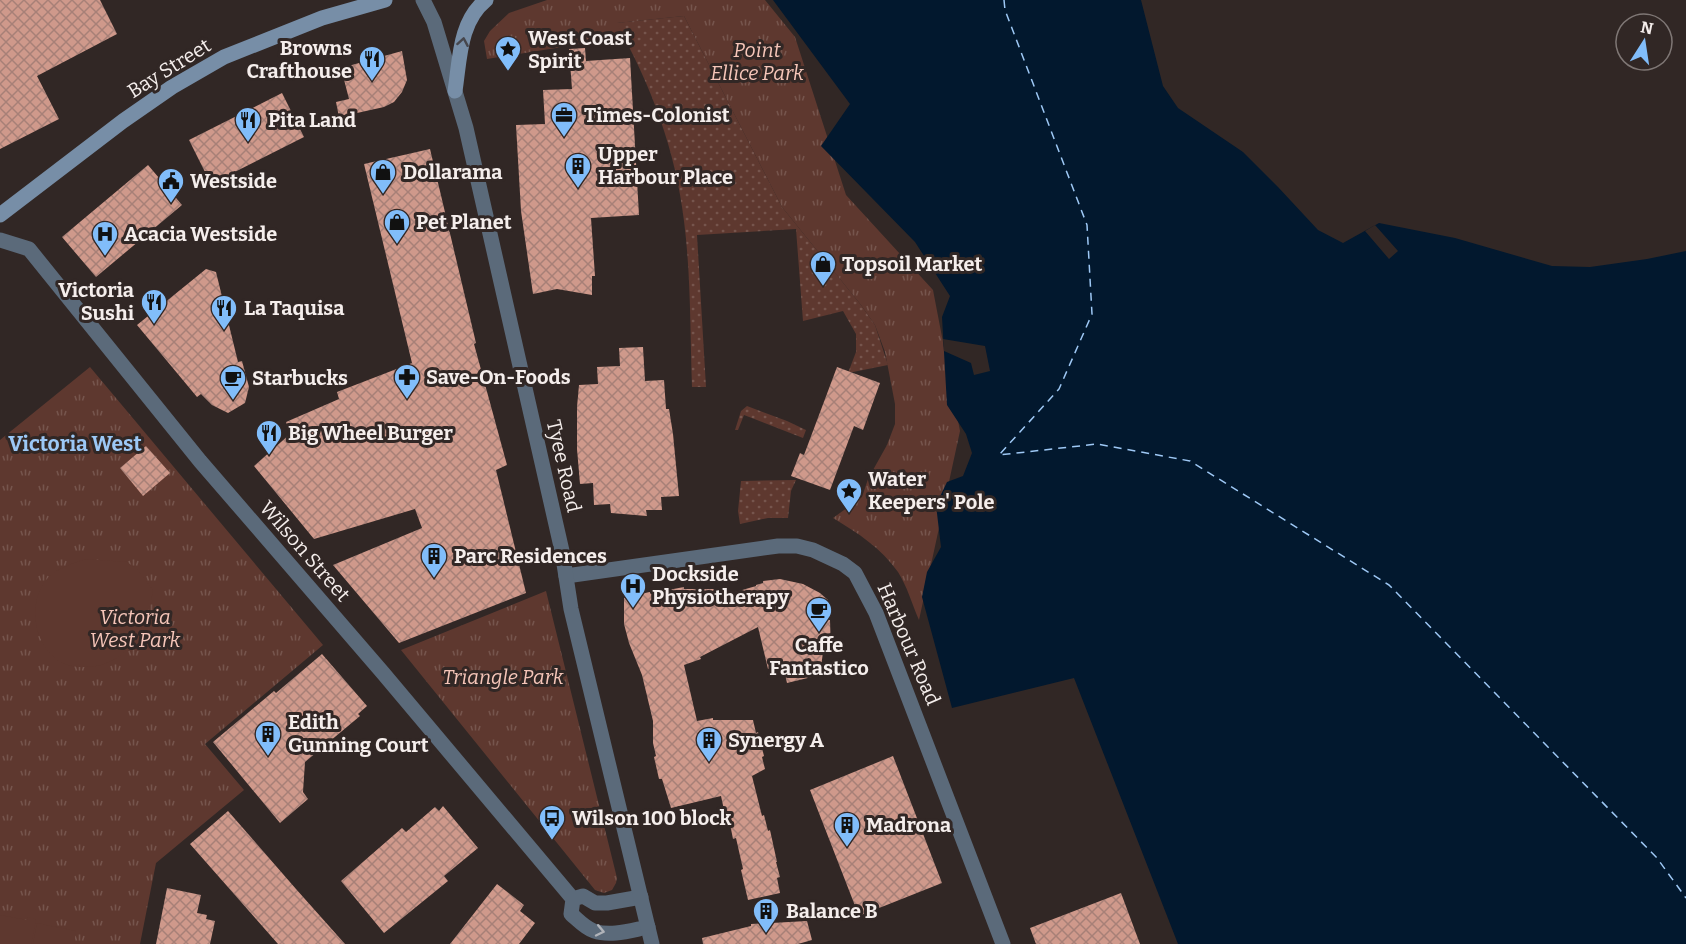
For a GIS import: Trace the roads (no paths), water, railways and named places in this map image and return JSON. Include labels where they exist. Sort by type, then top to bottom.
[{"type":"main road","points":[[322,18],[351,0]]},
{"type":"main road","name":"Bay Street","points":[[0,215],[123,121],[172,87],[224,57],[322,18],[385,0]]},
{"type":"main road","points":[[455,91],[462,38],[468,21],[486,0]]},
{"type":"street","name":"Tyee Road","points":[[423,0],[434,22],[466,128],[562,551],[573,620],[652,944]]},
{"type":"street","name":"Wilson Street","points":[[0,240],[28,249],[219,483],[573,899],[571,914],[583,925],[596,932],[614,933],[648,927]]},
{"type":"street","name":"Harbour Road","points":[[566,576],[778,546],[798,546],[813,550],[843,564],[855,573],[876,613],[1003,944]]},
{"type":"street","points":[[573,899],[583,896],[595,903],[608,903],[641,897]]},
{"type":"water","points":[[773,0],[1141,0],[1163,86],[1178,108],[1243,152],[1318,230],[1343,243],[1379,223],[1455,238],[1552,266],[1590,267],[1686,251],[1686,944],[1178,944],[1074,678],[952,708],[922,597],[927,572],[941,547],[936,505],[947,482],[963,476],[972,453],[966,434],[947,405],[942,317],[950,296],[915,242],[821,146],[850,104]]},
{"type":"place","name":"West Coast Spirit","points":[[508,72]]},
{"type":"place","name":"Browns Crafthouse","points":[[372,82]]},
{"type":"place","name":"Times-Colonist","points":[[564,138]]},
{"type":"place","name":"Pita Land","points":[[248,143]]},
{"type":"place","name":"Upper Harbour Place","points":[[578,189]]},
{"type":"place","name":"Dollarama","points":[[383,195]]},
{"type":"place","name":"Westside","points":[[171,204]]},
{"type":"place","name":"Pet Planet","points":[[397,245]]},
{"type":"place","name":"Acacia Westside","points":[[105,257]]},
{"type":"place","name":"Topsoil Market","points":[[823,287]]},
{"type":"place","name":"Victoria Sushi","points":[[154,325]]},
{"type":"place","name":"La Taquisa","points":[[224,331]]},
{"type":"place","name":"Save-On-Foods","points":[[407,400]]},
{"type":"place","name":"Starbucks","points":[[233,401]]},
{"type":"place","name":"Big Wheel Burger","points":[[269,456]]},
{"type":"place","name":"Water Keepers' Pole","points":[[849,514]]},
{"type":"place","name":"Parc Residences","points":[[434,579]]},
{"type":"place","name":"Dockside Physiotherapy","points":[[633,609]]},
{"type":"place","name":"Caffe Fantastico","points":[[819,633]]},
{"type":"place","name":"Edith Gunning Court","points":[[268,757]]},
{"type":"place","name":"Synergy A","points":[[709,763]]},
{"type":"place","name":"Wilson 100 block","points":[[552,841]]},
{"type":"place","name":"Madrona","points":[[847,848]]},
{"type":"place","name":"Balance B","points":[[766,934]]},
{"type":"district","name":"Victoria West","points":[[75,444]]},
{"type":"park label","name":"Point Ellice Park","points":[[757,62]]},
{"type":"park label","name":"Victoria West Park","points":[[135,628]]},
{"type":"park label","name":"Triangle Park","points":[[503,677]]}]
